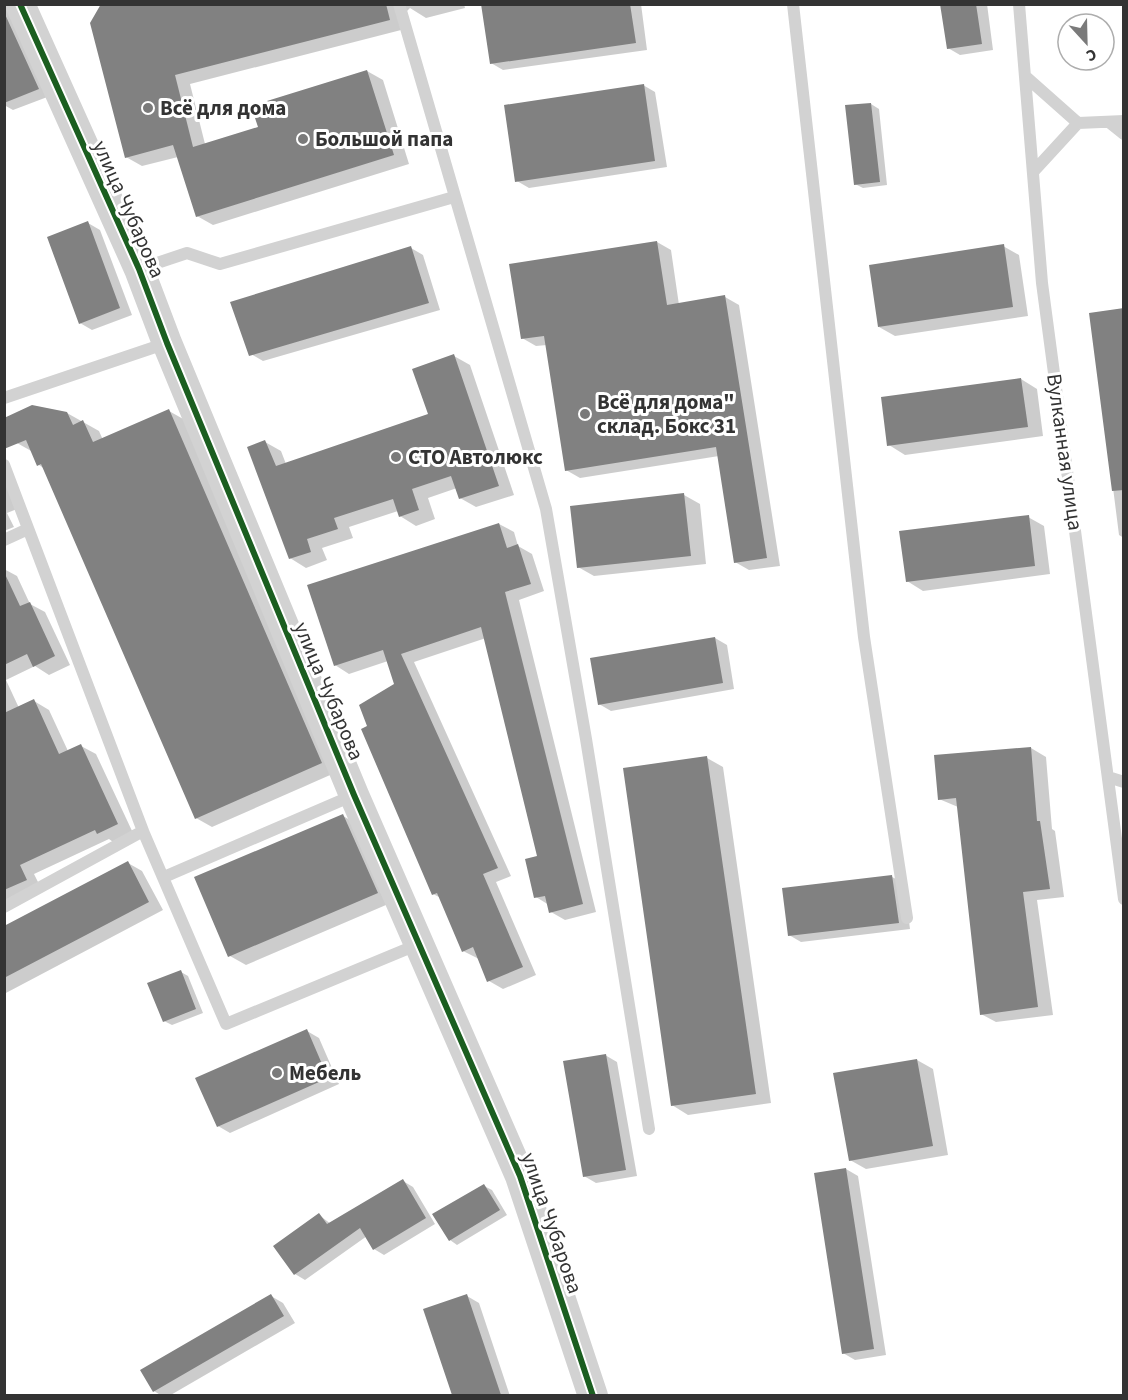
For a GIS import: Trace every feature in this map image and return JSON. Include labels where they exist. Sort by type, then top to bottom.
[{"type":"street","name":"улица Чубарова","points":[[20,5],[139,269],[167,343],[354,795],[520,1176],[592,1395]]},
{"type":"lane","points":[[399,4],[454,197],[508,371],[546,509],[649,1129]]},
{"type":"lane","points":[[792,4],[864,637],[907,918]]},
{"type":"lane","name":"Вулканная улица","points":[[1019,4],[1042,283],[1124,898]]},
{"type":"lane","points":[[1025,76],[1078,123],[1124,121]]},
{"type":"lane","points":[[1109,122],[1124,134]]},
{"type":"lane","points":[[1033,172],[1078,123]]},
{"type":"lane","points":[[139,269],[187,253],[220,264],[454,197]]},
{"type":"lane","points":[[4,398],[167,343]]},
{"type":"lane","points":[[4,465],[143,831],[226,1024],[420,944]]},
{"type":"lane","points":[[4,540],[28,529]]},
{"type":"lane","points":[[1108,777],[1124,782]]},
{"type":"lane","points":[[164,877],[354,795]]},
{"type":"lane","points":[[4,906],[143,831]]},
{"type":"building","points":[[101,4],[386,4],[390,20],[175,75],[193,147],[258,127],[251,106],[367,70],[394,155],[196,217],[173,145],[125,158],[90,23]]},
{"type":"building","points":[[481,4],[630,4],[636,43],[490,64]]},
{"type":"building","points":[[940,4],[976,4],[982,44],[947,49]]},
{"type":"building","points":[[4,12],[39,89],[4,103]]},
{"type":"building","points":[[644,84],[655,161],[515,182],[504,105]]},
{"type":"building","points":[[871,103],[880,182],[854,185],[845,105]]},
{"type":"building","points":[[88,221],[120,308],[79,324],[47,237]]},
{"type":"building","points":[[657,241],[667,305],[725,295],[767,558],[734,563],[716,447],[565,471],[544,336],[521,339],[509,264]]},
{"type":"building","points":[[1004,244],[1013,307],[878,327],[869,265]]},
{"type":"building","points":[[411,246],[429,303],[249,356],[230,302]]},
{"type":"building","points":[[1124,308],[1124,490],[1112,491],[1089,313]]},
{"type":"building","name":"СТО Автолюкс","points":[[454,354],[499,486],[459,499],[451,476],[412,489],[419,510],[399,517],[393,499],[334,518],[338,529],[307,539],[311,552],[289,559],[247,447],[265,440],[276,466],[428,414],[412,369]]},
{"type":"building","points":[[1021,378],[1028,427],[887,446],[881,397]]},
{"type":"building","points":[[32,405],[67,412],[73,425],[83,420],[93,442],[169,409],[322,763],[195,819],[41,464],[37,466],[26,440],[4,449],[4,418]]},
{"type":"building","points":[[684,493],[691,556],[577,568],[570,506]]},
{"type":"building","points":[[1029,515],[1035,566],[906,582],[899,531]]},
{"type":"building","points":[[499,523],[507,548],[518,544],[531,584],[505,592],[583,904],[549,913],[545,896],[534,898],[525,859],[537,856],[481,627],[401,654],[498,868],[483,874],[523,967],[487,982],[473,947],[462,952],[437,893],[432,895],[361,729],[367,726],[359,705],[394,684],[383,650],[334,666],[307,585]]},
{"type":"building","points":[[4,572],[20,606],[30,602],[55,656],[33,667],[27,654],[4,665]]},
{"type":"building","points":[[715,637],[723,683],[598,705],[590,658]]},
{"type":"building","points":[[34,699],[59,754],[81,744],[118,824],[97,834],[95,830],[20,865],[27,880],[4,890],[4,713]]},
{"type":"building","points":[[1031,747],[1037,821],[1040,821],[1050,889],[1023,892],[1038,1007],[980,1015],[956,798],[938,800],[934,755]]},
{"type":"building","points":[[707,756],[756,1094],[671,1106],[623,768]]},
{"type":"building","points":[[343,814],[378,893],[228,957],[194,877]]},
{"type":"building","points":[[128,861],[149,902],[4,978],[4,926]]},
{"type":"building","points":[[892,875],[899,923],[788,936],[782,888]]},
{"type":"building","points":[[181,970],[196,1009],[163,1022],[147,983]]},
{"type":"building","points":[[307,1029],[328,1078],[217,1127],[195,1078]]},
{"type":"building","points":[[606,1054],[626,1170],[583,1177],[563,1061]]},
{"type":"building","points":[[917,1059],[933,1146],[849,1161],[833,1073]]},
{"type":"building","points":[[846,1168],[874,1349],[842,1354],[814,1173]]},
{"type":"building","points":[[403,1179],[426,1218],[373,1250],[360,1228],[294,1275],[273,1246],[319,1213],[327,1224]]},
{"type":"building","points":[[484,1184],[500,1210],[449,1241],[432,1214]]},
{"type":"building","points":[[271,1294],[284,1316],[153,1392],[140,1370]]},
{"type":"building","points":[[467,1294],[501,1395],[452,1395],[423,1309]]},
{"type":"cycle path","points":[[20,4],[139,269],[167,343],[354,795],[520,1176],[593,1396]]},
{"type":"place","name":"Всё для дома","points":[[148,108]]},
{"type":"place","name":"Большой папа","points":[[303,139]]},
{"type":"place","name":"Всё для дома\" склад. Бокс 31","points":[[585,414]]},
{"type":"place","name":"СТО Автолюкс","points":[[396,457]]},
{"type":"place","name":"Мебель","points":[[277,1073]]}]
